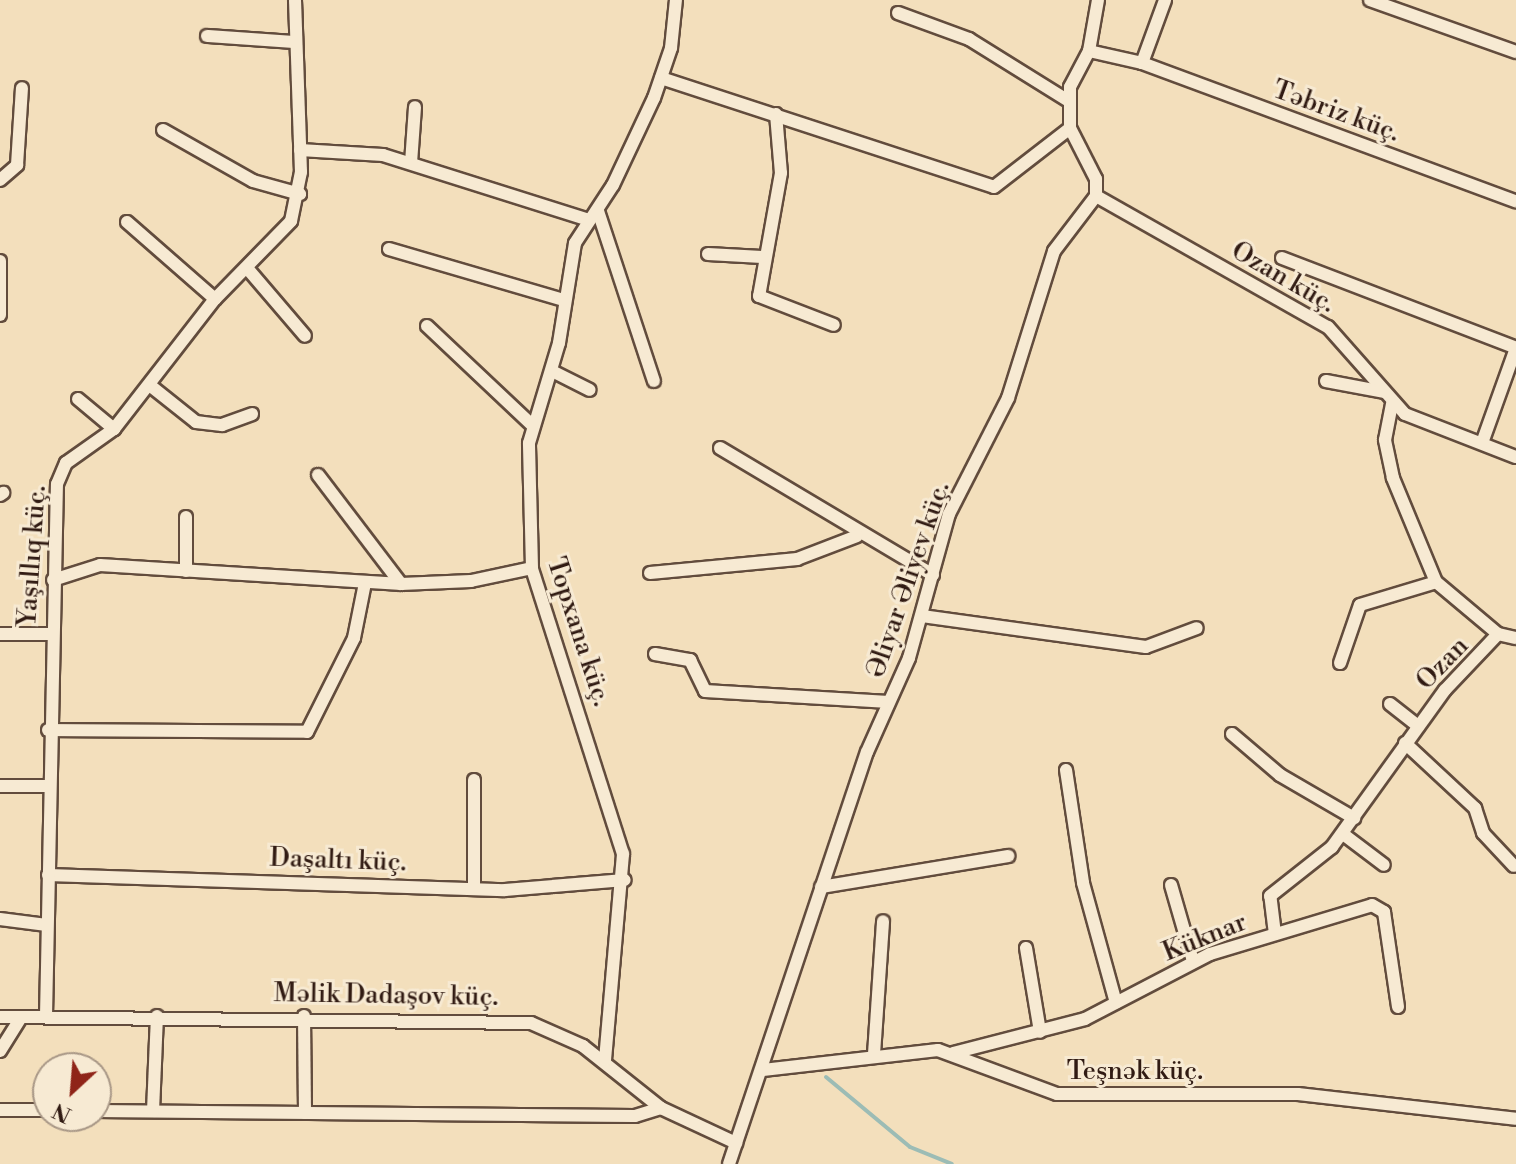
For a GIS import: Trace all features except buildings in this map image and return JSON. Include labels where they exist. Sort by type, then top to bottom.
[{"type":"street","name":"Yaşıllıq küç.","points":[[46,1016],[50,634],[62,471],[114,429],[152,387],[215,299],[286,230],[300,194],[295,0]]},
{"type":"street","name":"Topxana küç.","points":[[605,1060],[625,880],[601,773],[532,568],[531,424],[552,371],[575,243],[594,215],[661,78],[676,0]]},
{"type":"street","points":[[1096,196],[1096,179],[1070,128],[1067,100],[1089,51],[1098,0]]},
{"type":"street","points":[[1089,51],[1142,63],[1165,0]]},
{"type":"street","points":[[1370,0],[1516,52]]},
{"type":"street","points":[[898,13],[969,39],[1067,100]]},
{"type":"street","points":[[207,36],[295,42]]},
{"type":"street","name":"Təbriz küç.","points":[[1142,63],[1516,201]]},
{"type":"street","points":[[661,78],[994,187],[1070,128]]},
{"type":"street","points":[[0,180],[17,165],[22,88]]},
{"type":"street","points":[[411,163],[415,107]]},
{"type":"street","points":[[776,114],[781,173],[762,257],[763,301],[834,325]]},
{"type":"street","points":[[163,130],[253,181],[300,194]]},
{"type":"street","points":[[300,150],[411,163],[594,215],[654,381]]},
{"type":"street","name":"Ozan küç.","points":[[1096,196],[1328,327],[1389,398],[1516,457]]},
{"type":"street","name":"Əliyar Əliyev küç.","points":[[729,1164],[763,1070],[821,887],[922,616],[949,514],[1012,387],[1054,251],[1096,196]]},
{"type":"street","points":[[127,222],[215,299]]},
{"type":"street","points":[[389,249],[563,300]]},
{"type":"street","points":[[708,254],[762,257]]},
{"type":"street","points":[[1282,258],[1516,348],[1482,443]]},
{"type":"street","points":[[0,261],[0,315]]},
{"type":"street","points":[[247,268],[305,336]]},
{"type":"street","points":[[427,326],[531,424]]},
{"type":"street","points":[[552,371],[590,390]]},
{"type":"street","points":[[1326,381],[1389,398]]},
{"type":"street","points":[[152,387],[196,422],[222,425],[252,414]]},
{"type":"street","name":"Ozan","points":[[1275,934],[1270,896],[1343,834],[1418,726],[1498,634],[1436,582],[1393,478],[1385,440],[1389,398]]},
{"type":"street","points":[[78,399],[114,429]]},
{"type":"street","points":[[720,448],[857,536],[933,575]]},
{"type":"street","points":[[318,475],[401,584]]},
{"type":"street","points":[[186,517],[186,571]]},
{"type":"street","points":[[650,573],[797,559],[857,536]]},
{"type":"street","points":[[53,580],[100,565],[401,584],[471,581],[532,568]]},
{"type":"street","points":[[1340,663],[1360,605],[1436,582]]},
{"type":"street","points":[[48,730],[307,732],[354,638],[365,583]]},
{"type":"street","points":[[922,616],[1146,647],[1197,628]]},
{"type":"street","points":[[0,634],[50,634]]},
{"type":"street","points":[[1498,634],[1516,638]]},
{"type":"street","points":[[655,654],[690,660],[705,691],[889,702]]},
{"type":"street","points":[[1390,704],[1418,726]]},
{"type":"street","points":[[1232,734],[1280,775],[1354,818]]},
{"type":"street","points":[[1405,743],[1475,808],[1483,833],[1514,866]]},
{"type":"street","points":[[1066,770],[1083,883],[1116,1003]]},
{"type":"street","points":[[474,780],[474,889]]},
{"type":"street","points":[[0,786],[47,786]]},
{"type":"street","points":[[1343,834],[1384,865]]},
{"type":"street","points":[[821,887],[1008,856]]},
{"type":"street","name":"Daşaltı küç.","points":[[48,875],[474,889],[625,880]]},
{"type":"street","points":[[1171,885],[1193,961]]},
{"type":"street","name":"Küknar","points":[[953,1053],[1040,1032],[1116,1003],[1193,961],[1275,934],[1379,906],[1398,1007]]},
{"type":"street","points":[[0,919],[47,925]]},
{"type":"street","points":[[874,1054],[883,921]]},
{"type":"street","points":[[1026,948],[1040,1032]]},
{"type":"street","points":[[153,1111],[157,1016]]},
{"type":"street","points":[[304,1016],[305,1113]]},
{"type":"street","name":"Məlik Dadaşov küç.","points":[[0,1017],[304,1016],[531,1023],[605,1060],[661,1108],[736,1143]]},
{"type":"street","points":[[0,1051],[21,1017]]},
{"type":"street","name":"Teşnək küç.","points":[[763,1070],[874,1054],[953,1053],[1057,1094],[1298,1094],[1516,1119]]},
{"type":"street","points":[[112,1111],[635,1116],[661,1108]]},
{"type":"street","points":[[0,1110],[32,1110]]},
{"type":"waterway","points":[[826,1077],[910,1147],[952,1164]]}]
